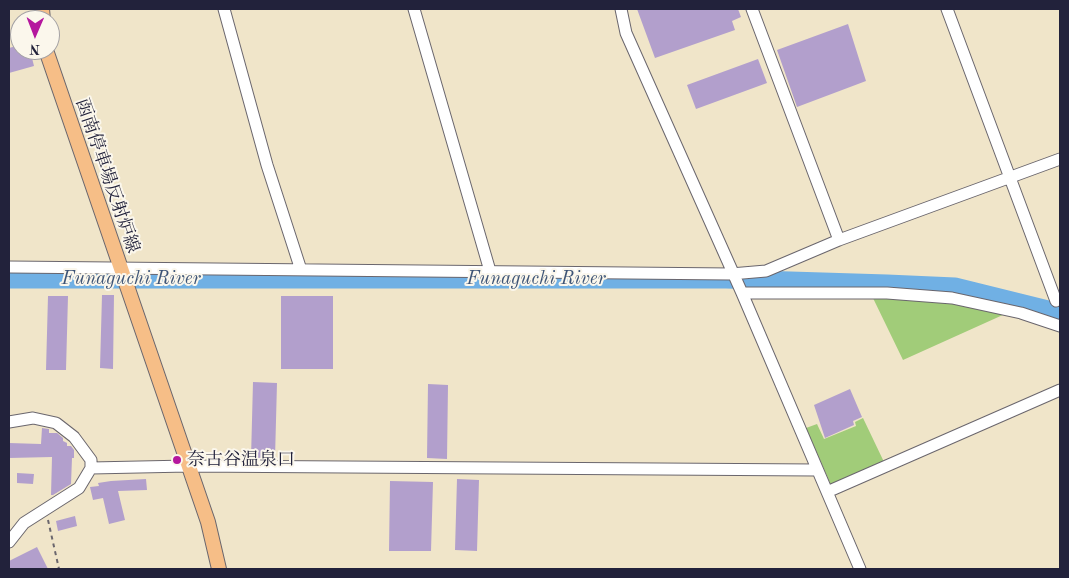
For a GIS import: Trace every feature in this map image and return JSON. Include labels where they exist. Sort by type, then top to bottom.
[{"type":"main road","name":"函南停車場反射炉線","points":[[49,60],[208,522],[219,569]]},
{"type":"street","points":[[224,9],[267,165],[302,270]]},
{"type":"street","points":[[414,9],[490,271]]},
{"type":"street","points":[[621,9],[626,33],[731,274],[742,294],[860,569]]},
{"type":"street","points":[[752,9],[839,240]]},
{"type":"street","points":[[947,9],[1056,301]]},
{"type":"street","points":[[9,267],[122,275],[302,270],[731,274],[766,271],[839,240],[1060,159]]},
{"type":"street","points":[[742,294],[887,292],[952,298],[1021,312],[1060,326]]},
{"type":"street","points":[[827,492],[1060,390]]},
{"type":"street","points":[[9,422],[33,418],[56,423],[74,437],[90,460],[91,468],[79,488],[24,523],[9,542]]},
{"type":"street","points":[[91,468],[188,466],[816,470]]},
{"type":"path","points":[[46,509],[59,569]]},
{"type":"green space","points":[[872,296],[967,305],[1005,314],[903,360]]},
{"type":"green space","points":[[863,418],[884,462],[831,485],[806,428],[817,424],[824,439],[856,426],[855,422]]},
{"type":"building","points":[[637,9],[738,9],[741,17],[732,21],[735,30],[655,58]]},
{"type":"building","points":[[848,24],[866,81],[797,107],[777,50]]},
{"type":"building","points":[[9,48],[10,60],[32,60],[34,66],[9,73]]},
{"type":"building","points":[[758,59],[767,83],[696,109],[687,85]]},
{"type":"building","points":[[102,295],[114,295],[113,369],[100,368]]},
{"type":"building","points":[[48,296],[68,296],[66,370],[46,370]]},
{"type":"building","points":[[281,296],[333,296],[333,369],[281,369]]},
{"type":"building","points":[[253,382],[277,383],[275,458],[251,458]]},
{"type":"building","points":[[428,384],[448,385],[447,459],[427,458]]},
{"type":"building","points":[[850,389],[862,417],[853,421],[854,425],[825,438],[814,405]]},
{"type":"building","points":[[42,428],[49,429],[49,433],[57,433],[67,443],[67,446],[71,446],[74,450],[71,484],[53,495],[51,495],[52,457],[9,458],[9,443],[41,444]]},
{"type":"building","points":[[17,473],[34,474],[33,484],[17,483]]},
{"type":"building","points":[[146,479],[147,490],[118,491],[125,520],[109,524],[103,498],[93,500],[90,487],[99,486],[98,483],[111,481]]},
{"type":"building","points":[[457,479],[479,480],[477,551],[455,550]]},
{"type":"building","points":[[390,481],[433,482],[431,551],[389,551]]},
{"type":"building","points":[[75,516],[77,526],[58,531],[56,521]]},
{"type":"building","points":[[37,547],[48,569],[9,569],[9,561]]},
{"type":"waterway","name":"Funaguchi River","points":[[9,279],[726,279],[887,284],[955,287],[1060,313]]},
{"type":"place","name":"奈古谷温泉口","points":[[177,460]]}]
